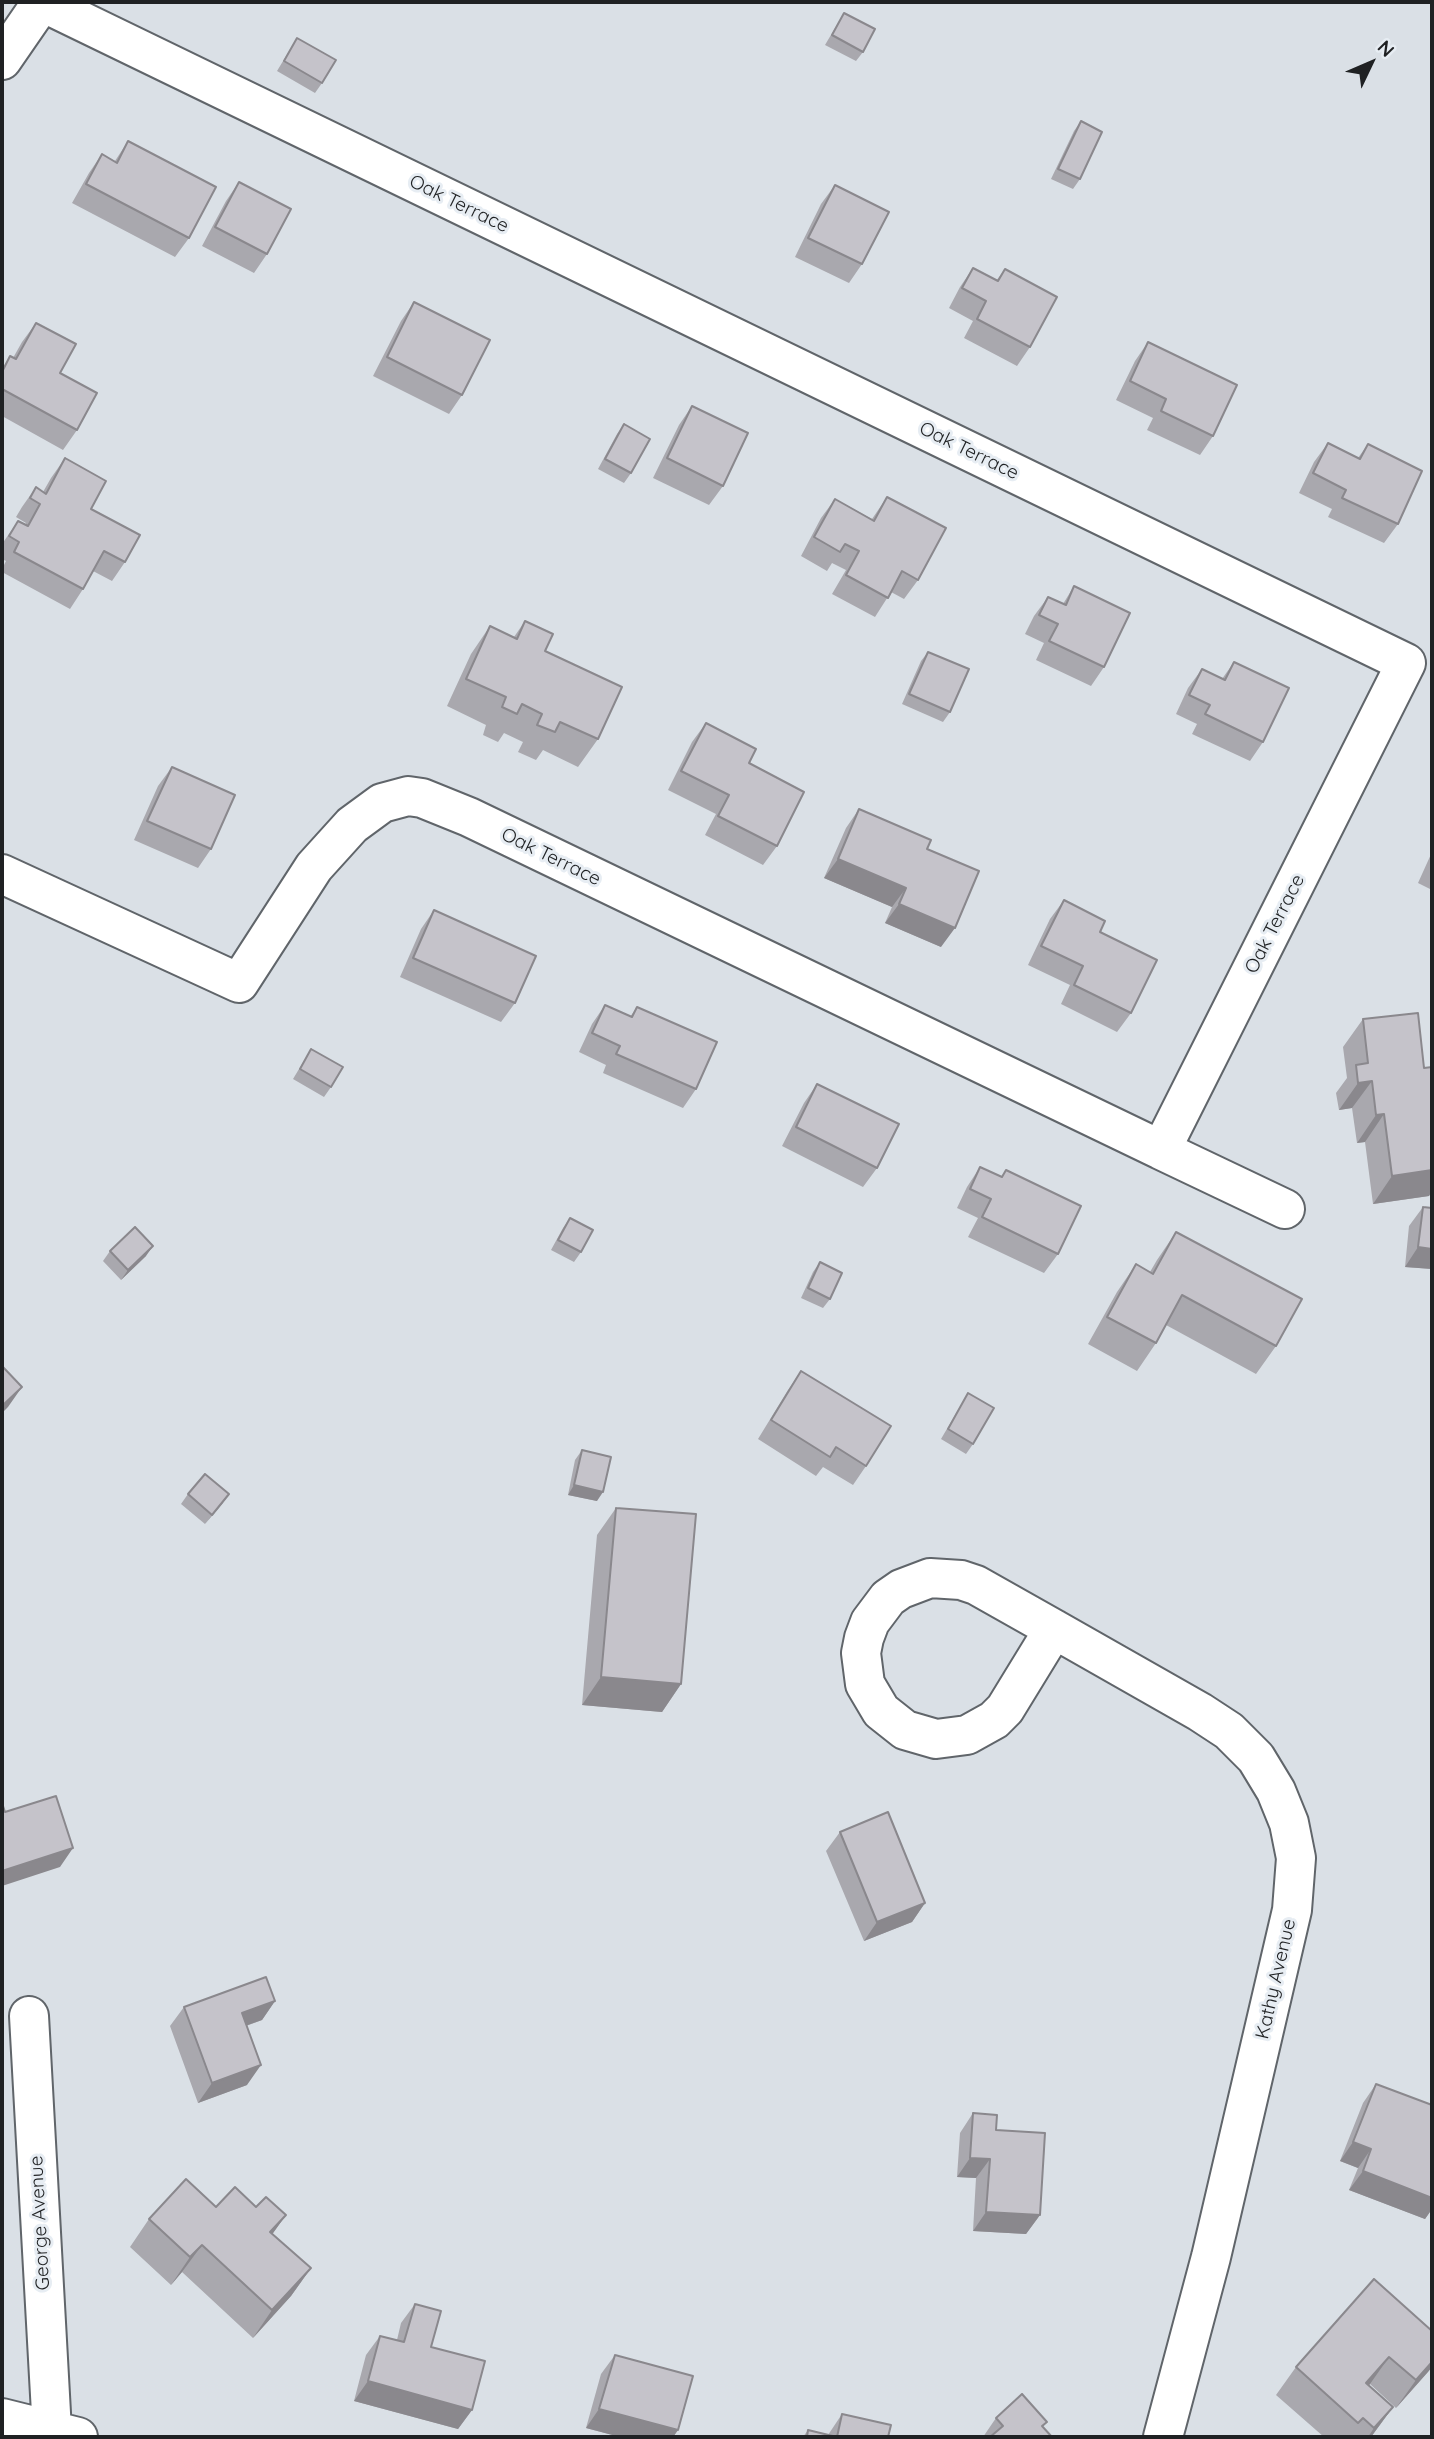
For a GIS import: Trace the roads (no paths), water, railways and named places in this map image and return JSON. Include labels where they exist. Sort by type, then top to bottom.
[{"type":"street","points":[[2,60],[42,2]]},
{"type":"street","name":"Oak Terrace","points":[[42,2],[1406,663],[1161,1150]]},
{"type":"street","name":"Oak Terrace","points":[[2,874],[239,983],[314,867],[352,825],[382,803],[408,796],[422,798],[482,823],[1285,1209]]},
{"type":"street","name":"Kathy Avenue","points":[[1054,1629],[1004,1709],[994,1720],[967,1735],[936,1738],[905,1730],[881,1711],[866,1684],[861,1653],[870,1622],[888,1598],[915,1582],[946,1577],[961,1580],[1054,1629],[1214,1720],[1244,1744],[1267,1773],[1284,1807],[1296,1858],[1292,1910],[1211,2257],[1163,2437]]},
{"type":"street","name":"George Avenue","points":[[29,2016],[65,2434]]},
{"type":"street","points":[[2,2418],[65,2434]]}]
